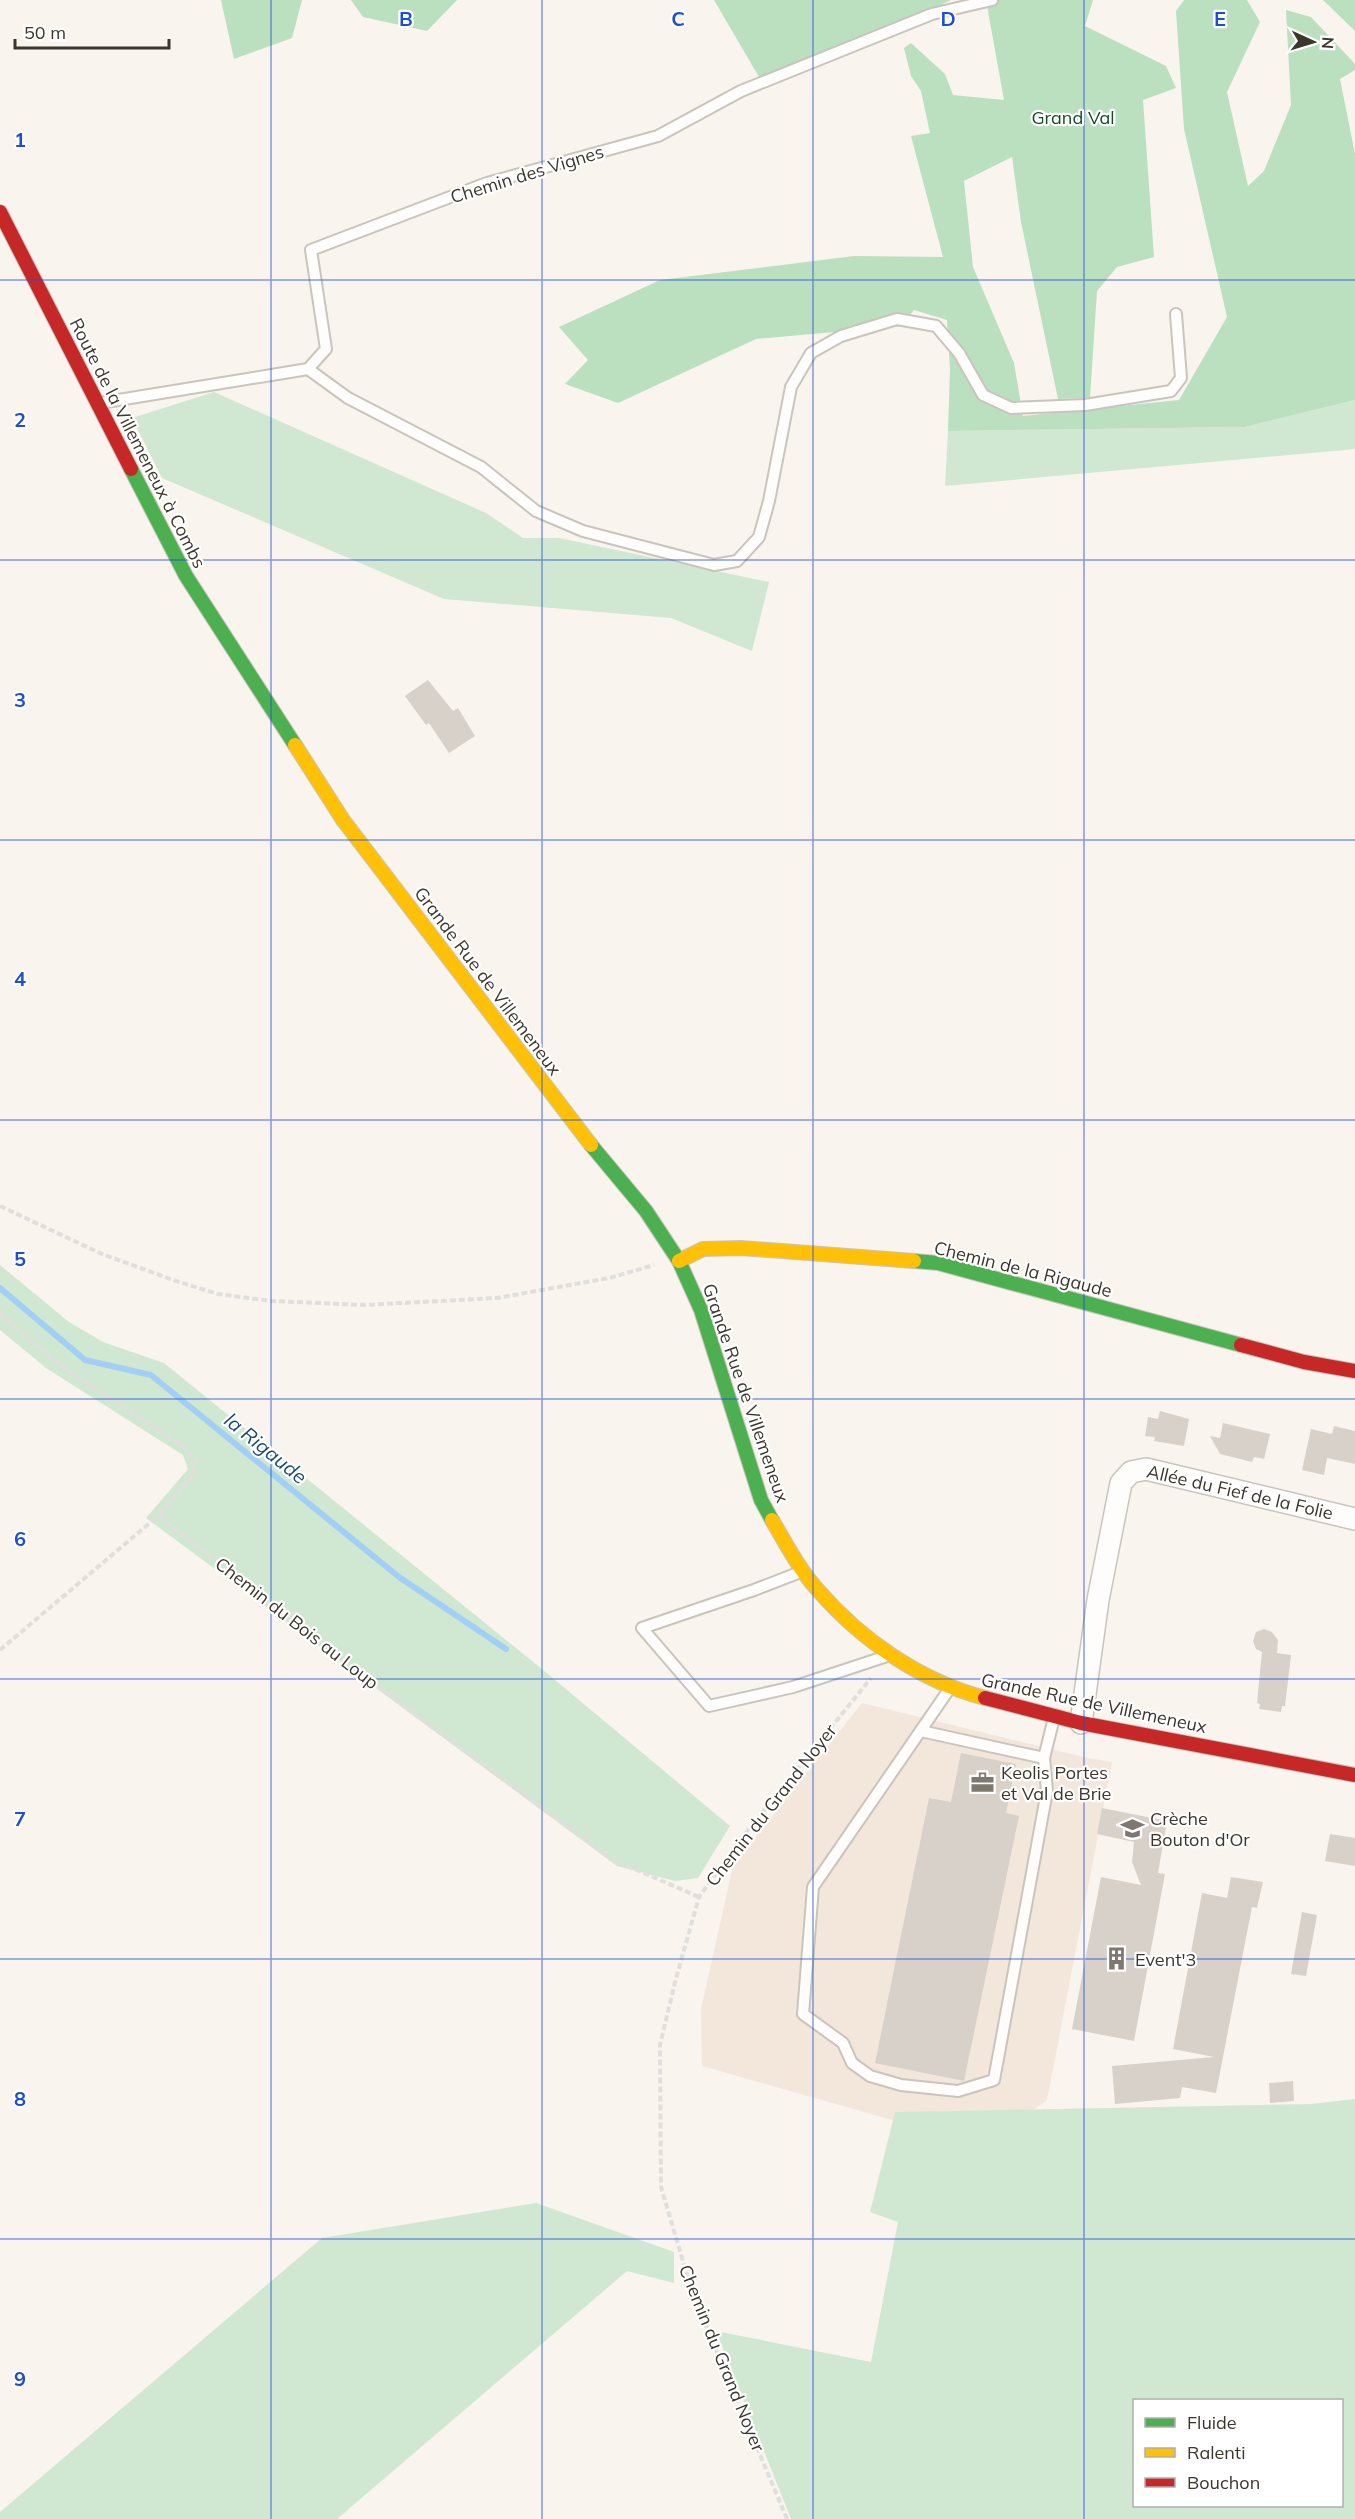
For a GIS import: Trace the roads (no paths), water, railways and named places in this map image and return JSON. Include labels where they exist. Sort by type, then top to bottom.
[{"type":"main road","name":"Route de la Villemeneux à Combs","points":[[0,212],[96,404],[186,576],[255,683]]},
{"type":"main road","name":"Grande Rue de Villemeneux","points":[[255,683],[343,820],[595,1150],[646,1211],[679,1261],[700,1310],[761,1500],[793,1556],[817,1589],[845,1617],[890,1655],[950,1688],[1020,1709],[1081,1723],[1355,1775]]},
{"type":"main road","name":"Chemin de la Rigaude","points":[[679,1261],[703,1249],[741,1248],[938,1263],[1304,1362],[1355,1371]]},
{"type":"street","name":"Allée du Fief de la Folie","points":[[1081,1723],[1098,1600],[1121,1483],[1125,1476],[1138,1469],[1146,1469],[1355,1519]]},
{"type":"lane","name":"Chemin des Vignes","points":[[308,369],[326,349],[311,250],[487,183],[658,136],[741,91],[932,15],[992,0]]},
{"type":"lane","points":[[96,404],[308,369],[348,398],[480,467],[536,511],[583,531],[714,565],[737,561],[759,537],[769,501],[791,387],[811,353],[841,336],[897,319],[936,326],[959,353],[983,395],[1011,408],[1085,405],[1171,391],[1181,378],[1176,314]]},
{"type":"lane","points":[[804,1571],[642,1628],[709,1706],[793,1687],[890,1655]]},
{"type":"lane","points":[[950,1688],[813,1887],[802,2014],[843,2043],[852,2063],[870,2076],[902,2085],[958,2091],[994,2080],[1047,1791],[1044,1758],[1054,1716]]},
{"type":"lane","points":[[921,1731],[1044,1758]]},
{"type":"waterway","name":"la Rigaude","points":[[0,1288],[85,1360],[151,1375],[399,1577],[506,1649]]},
{"type":"place","name":"Keolis Portes et Val de Brie","points":[[983,1782]]},
{"type":"place","name":"Crèche Bouton d'Or","points":[[1132,1828]]},
{"type":"place","name":"Event'3","points":[[1117,1959]]},
{"type":"park label","name":"Grand Val","points":[[1073,117]]}]
